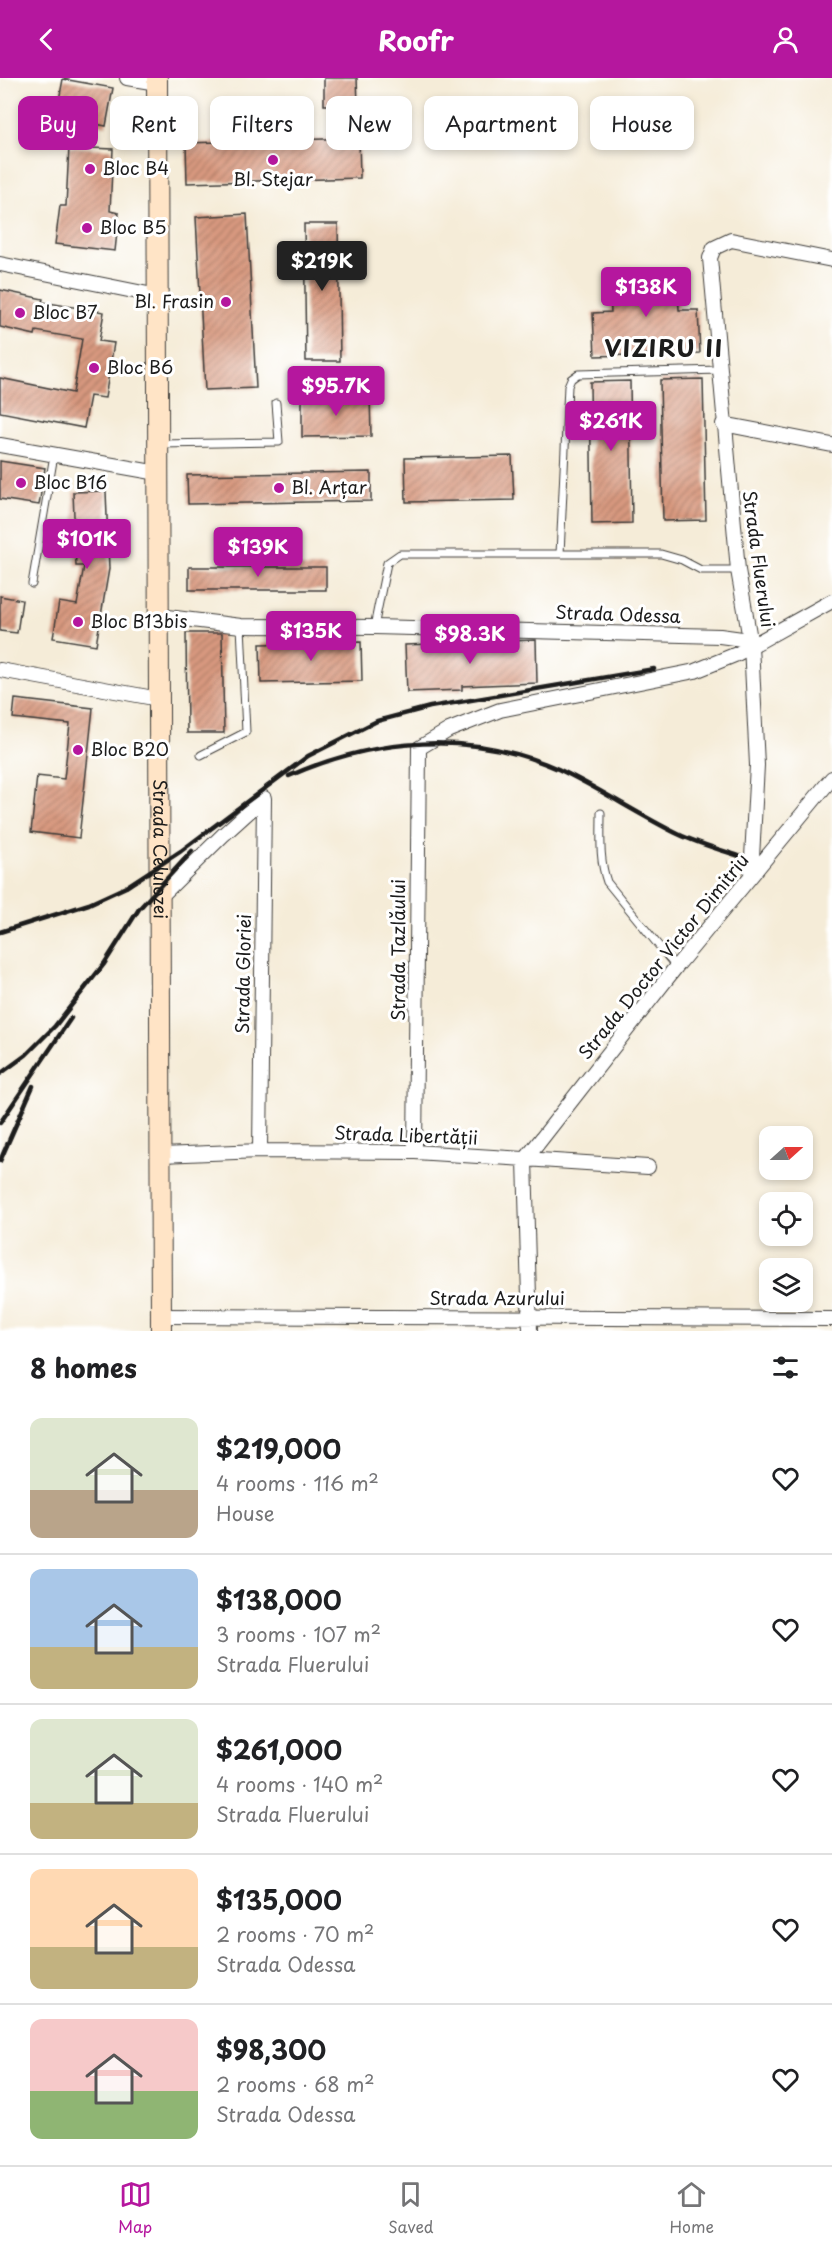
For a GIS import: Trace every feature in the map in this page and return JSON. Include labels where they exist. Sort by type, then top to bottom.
[{"type":"street","points":[[127,78],[157,81]]},
{"type":"street","name":"Strada Celulozei","points":[[157,81],[161,1324]]},
{"type":"street","name":"Strada Fluerului","points":[[751,876],[757,765],[752,645],[738,570],[710,268],[714,248],[731,240],[832,260]]},
{"type":"street","points":[[0,264],[158,296]]},
{"type":"street","points":[[723,423],[832,445]]},
{"type":"street","points":[[0,445],[158,473]]},
{"type":"street","points":[[752,645],[832,601]]},
{"type":"street","name":"Strada Odessa","points":[[159,616],[241,626],[720,636],[742,639],[752,645]]},
{"type":"street","name":"Strada Tazlăului","points":[[415,1152],[419,748],[449,730],[500,710],[695,671],[719,663],[752,645]]},
{"type":"street","points":[[0,670],[159,699]]},
{"type":"street","name":"Strada Doctor Victor Dimitriu","points":[[525,1160],[676,967],[832,778]]},
{"type":"street","name":"Strada Gloriei","points":[[159,898],[264,798],[260,1151]]},
{"type":"street","name":"Strada Libertății","points":[[162,1155],[260,1151],[415,1152],[648,1167]]},
{"type":"street","points":[[525,1160],[530,1324]]},
{"type":"street","name":"Strada Azurului","points":[[161,1324],[530,1324],[832,1319]]},
{"type":"lane","points":[[560,554],[568,386],[571,379],[578,374],[718,370]]},
{"type":"lane","points":[[158,444],[279,442],[276,403]]},
{"type":"lane","points":[[32,584],[54,455]]},
{"type":"lane","points":[[374,627],[387,562],[400,554],[661,554],[682,560],[700,570],[738,570]]},
{"type":"lane","points":[[201,755],[246,732],[241,626]]},
{"type":"lane","points":[[601,813],[600,849],[607,882],[676,967]]},
{"type":"building","points":[[324,78],[357,78],[358,96],[326,96],[326,105],[324,105]]},
{"type":"building","points":[[63,79],[113,88],[106,126],[98,124],[98,96],[60,96]]},
{"type":"building","name":"Bl. Stejar","points":[[314,139],[326,139],[326,150],[359,150],[360,178],[187,183],[186,150],[198,150],[198,143],[210,142],[210,150],[314,150]]},
{"type":"building","points":[[69,150],[113,150],[110,211],[119,213],[115,251],[55,244],[60,206],[66,206]]},
{"type":"building","name":"Bl. Frasin","points":[[247,214],[256,388],[205,390],[196,217]]},
{"type":"building","points":[[304,224],[338,224],[340,361],[306,361]]},
{"type":"building","points":[[677,272],[679,310],[698,310],[700,353],[595,356],[593,313],[611,312],[609,275]]},
{"type":"building","points":[[0,290],[43,299],[42,302],[104,312],[99,341],[114,343],[105,398],[90,396],[84,428],[0,412],[0,378],[73,393],[82,339],[36,331],[35,335],[0,327]]},
{"type":"building","points":[[703,379],[706,520],[663,521],[660,380]]},
{"type":"building","points":[[630,381],[632,523],[592,524],[590,382]]},
{"type":"building","points":[[370,396],[371,436],[302,437],[302,397]]},
{"type":"building","points":[[512,456],[514,500],[406,502],[405,458]]},
{"type":"building","name":"Bloc B16","points":[[0,461],[45,468],[39,505],[0,499]]},
{"type":"building","name":"Bl. Arțar","points":[[371,472],[371,501],[188,504],[187,475]]},
{"type":"building","points":[[106,491],[109,569],[96,645],[53,638],[59,602],[77,605],[84,566],[76,566],[73,492]]},
{"type":"building","points":[[189,567],[326,567],[326,590],[189,590]]},
{"type":"building","points":[[0,596],[22,600],[17,633],[0,631]]},
{"type":"building","points":[[186,633],[222,633],[224,733],[187,733]]},
{"type":"building","points":[[536,640],[537,683],[462,686],[462,690],[407,692],[405,645]]},
{"type":"building","points":[[361,642],[362,681],[261,683],[260,644]]},
{"type":"building","name":"Bloc B20","points":[[15,699],[93,708],[79,838],[31,832],[37,776],[64,779],[70,724],[13,718]]},
{"type":"railway","points":[[0,932],[89,904],[126,887],[181,851],[308,756],[377,721],[430,707],[654,669]]},
{"type":"railway","points":[[289,776],[355,753],[389,747],[457,744],[491,748],[558,769],[678,834],[742,857]]},
{"type":"railway","points":[[0,1074],[26,1055],[55,1026],[104,964],[139,909],[192,851]]},
{"type":"railway","points":[[0,1123],[71,1018]]},
{"type":"railway","points":[[0,1161],[33,1086]]},
{"type":"place","name":"Bl. Stejar","points":[[273,160]]},
{"type":"place","name":"Bloc B4","points":[[90,169]]},
{"type":"place","name":"Bloc B5","points":[[87,228]]},
{"type":"place","name":"Bl. Frasin","points":[[226,302]]},
{"type":"place","name":"Bloc B7","points":[[20,313]]},
{"type":"place","name":"Bloc B6","points":[[94,368]]},
{"type":"place","name":"Bloc B16","points":[[21,483]]},
{"type":"place","name":"Bl. Arțar","points":[[279,488]]},
{"type":"place","name":"Bloc B13bis","points":[[78,622]]},
{"type":"place","name":"Bloc B20","points":[[78,750]]},
{"type":"district","name":"VIZIRU II","points":[[664,349]]}]
